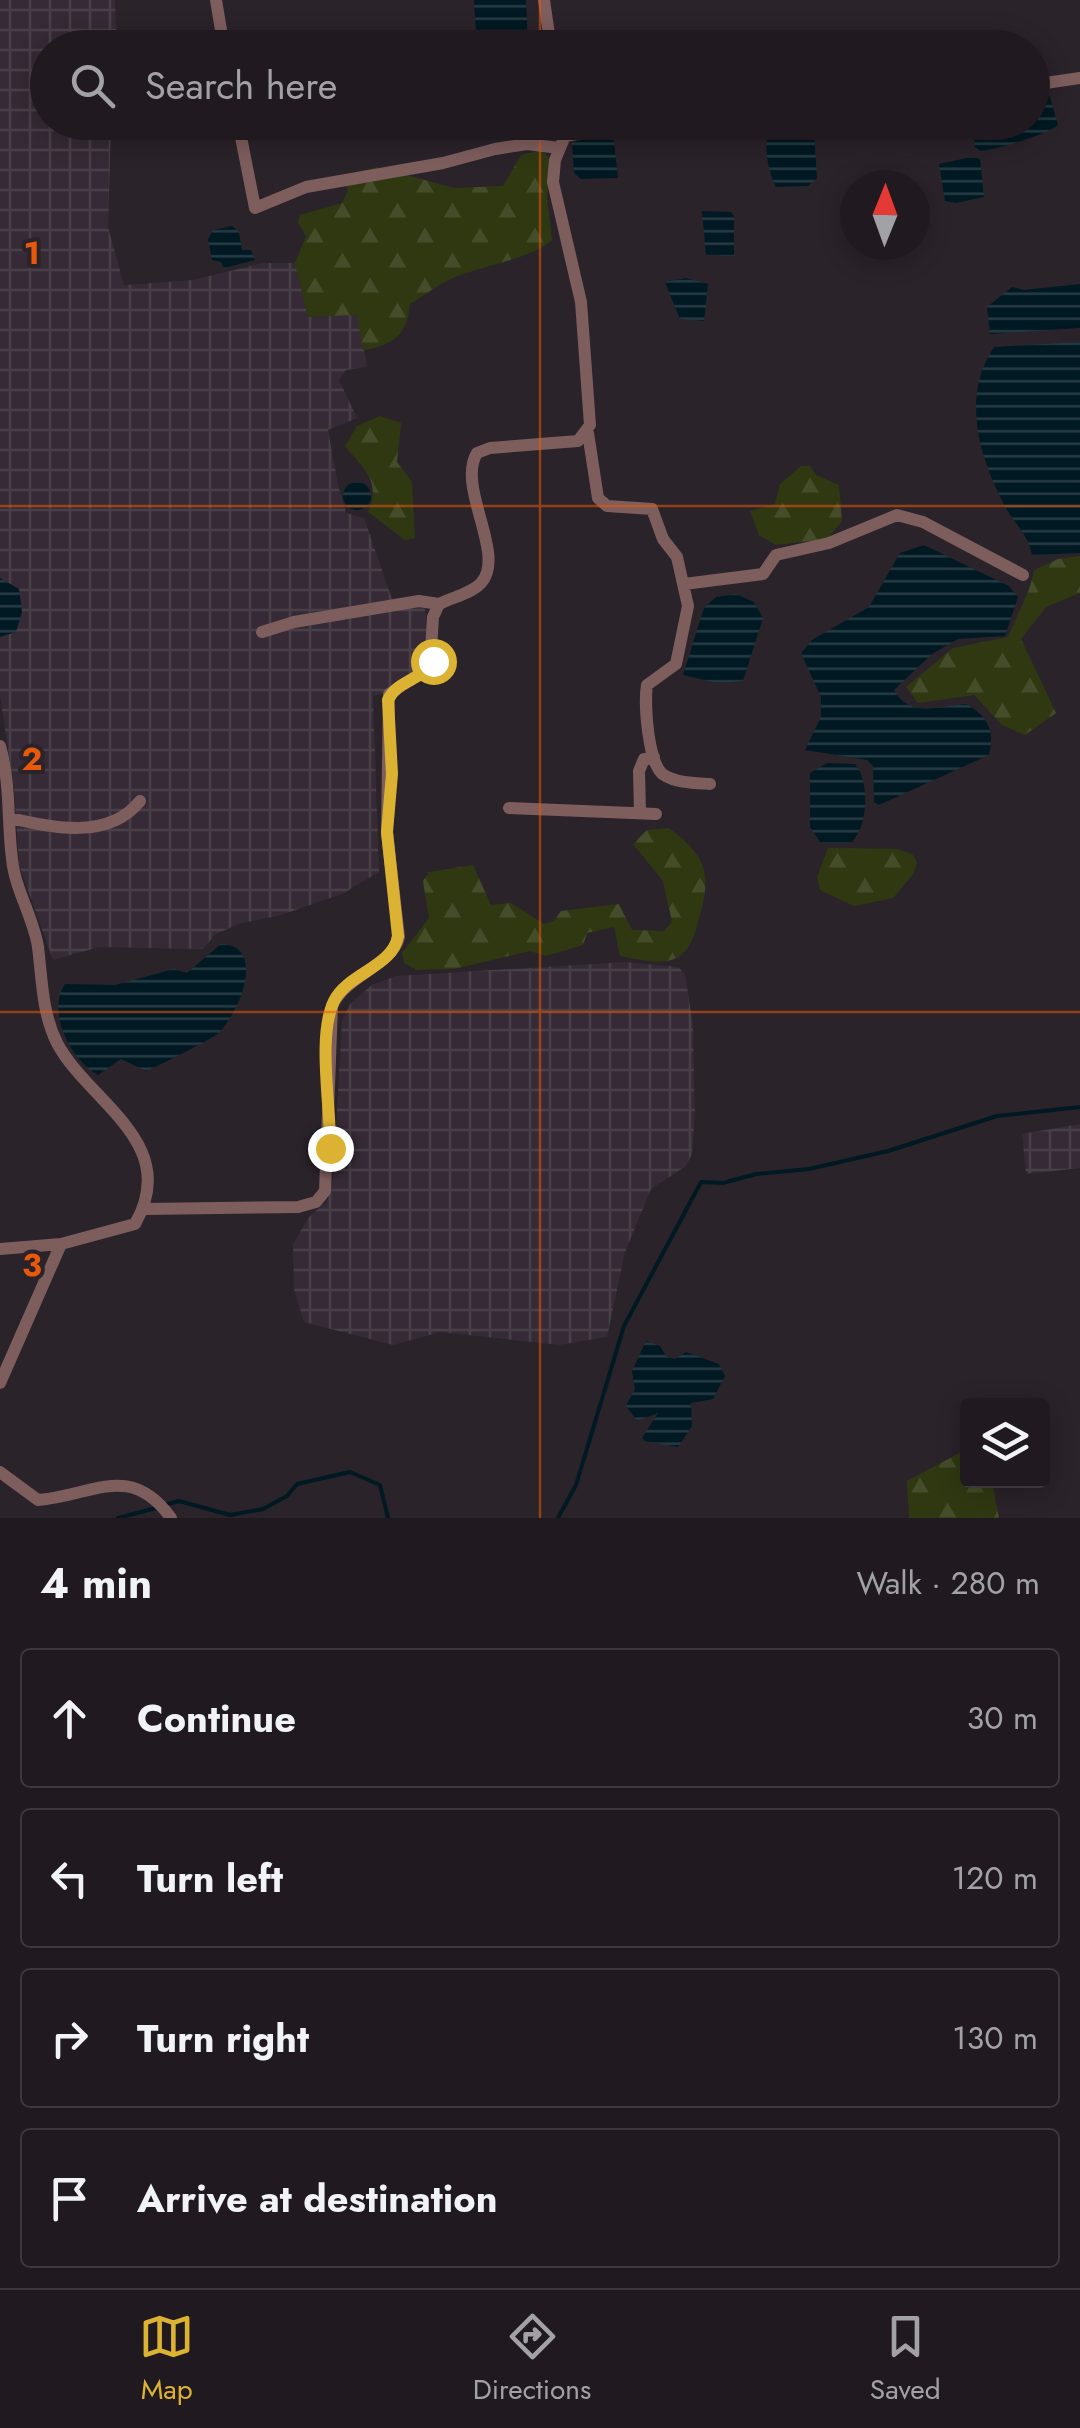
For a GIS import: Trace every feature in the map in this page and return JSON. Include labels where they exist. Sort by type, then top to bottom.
[{"type":"street","points":[[216,0],[221,30]]},
{"type":"street","points":[[544,0],[548,30]]},
{"type":"street","points":[[1050,82],[1080,78]]},
{"type":"street","points":[[242,140],[255,208],[306,187],[544,140]]},
{"type":"street","points":[[562,140],[555,202],[574,259],[582,302],[588,432],[598,498],[608,506],[652,509],[662,540],[677,557],[688,606],[676,664],[647,685],[644,701],[654,757],[664,776],[710,784]]},
{"type":"street","points":[[262,632],[294,622],[418,601],[439,604],[478,587],[486,575],[488,558],[472,473],[477,453],[490,448],[578,441],[588,432]]},
{"type":"street","points":[[684,584],[763,574],[776,555],[829,543],[897,515],[923,522],[1022,575]]},
{"type":"street","points":[[143,1209],[298,1208],[316,1202],[325,1190],[332,1006],[345,986],[394,950],[398,936],[387,832],[392,774],[388,700],[398,686],[430,667],[433,617],[439,604]]},
{"type":"street","points":[[0,746],[8,777],[12,861],[32,920],[48,1020],[67,1058],[125,1122],[140,1145],[143,1209],[135,1224],[61,1244],[0,1248]]},
{"type":"street","points":[[640,813],[638,771],[644,759],[654,757]]},
{"type":"street","points":[[10,818],[92,827],[129,815],[140,801]]},
{"type":"street","points":[[509,808],[656,814]]},
{"type":"street","points":[[0,1383],[61,1244]]},
{"type":"street","points":[[0,1472],[38,1500],[99,1486],[130,1486],[160,1503],[170,1518]]},
{"type":"shaded area","points":[[0,0],[115,0],[116,30],[30,30],[30,140],[111,140],[108,227],[124,285],[193,280],[263,263],[295,263],[308,317],[358,315],[367,367],[346,370],[339,380],[357,418],[328,430],[338,485],[346,513],[364,518],[392,599],[422,597],[430,659],[425,668],[385,693],[373,696],[379,872],[342,894],[278,916],[241,923],[216,934],[203,949],[99,947],[53,960],[19,865],[14,788],[0,697]]},
{"type":"shaded area","points":[[625,962],[678,967],[685,974],[693,1026],[695,1113],[692,1154],[686,1166],[651,1189],[625,1252],[607,1337],[559,1345],[441,1332],[393,1345],[304,1322],[294,1289],[293,1244],[309,1217],[327,1201],[333,1178],[342,1021],[350,1004],[372,985],[396,976]]},
{"type":"shaded area","points":[[1080,1124],[1080,1168],[1026,1174],[1022,1134]]},
{"type":"green space","points":[[542,150],[551,160],[547,198],[552,240],[543,247],[441,284],[410,304],[406,323],[397,337],[374,348],[363,350],[357,315],[308,317],[295,263],[306,236],[298,222],[300,215],[342,203],[348,191],[342,177],[377,167],[454,188],[503,186],[521,155]]},
{"type":"green space","points":[[380,416],[401,423],[397,462],[412,482],[415,538],[405,540],[368,512],[372,484],[345,446],[357,426]]},
{"type":"green space","points":[[801,466],[810,466],[816,475],[839,485],[842,521],[827,539],[776,545],[759,535],[750,511],[775,504],[780,484]]},
{"type":"green space","points":[[1080,556],[1080,593],[1046,607],[1021,639],[1056,713],[1025,735],[1002,725],[974,695],[918,703],[906,687],[953,648],[1008,637],[1034,570],[1058,559]]},
{"type":"green space","points":[[669,828],[694,851],[705,873],[695,933],[678,957],[655,961],[620,956],[614,927],[587,933],[583,945],[546,956],[530,951],[454,969],[417,970],[404,963],[402,953],[429,918],[423,881],[429,872],[473,865],[491,905],[511,903],[544,924],[554,921],[561,911],[619,904],[632,930],[664,931],[672,922],[663,881],[633,844],[647,830]]},
{"type":"green space","points":[[828,848],[898,849],[913,855],[917,862],[914,873],[893,898],[854,906],[820,890],[817,877]]},
{"type":"green space","points":[[960,1453],[960,1488],[993,1488],[999,1518],[909,1518],[907,1481]]},
{"type":"water","points":[[474,0],[526,0],[527,30],[476,30]]},
{"type":"water","points":[[1050,97],[1058,125],[1050,130]]},
{"type":"water","points":[[614,140],[618,178],[581,179],[574,173],[572,142]]},
{"type":"water","points":[[767,140],[815,140],[817,178],[808,186],[776,187]]},
{"type":"water","points":[[974,140],[1024,140],[981,151]]},
{"type":"water","points":[[971,157],[980,159],[984,197],[956,203],[945,201],[939,164]]},
{"type":"water","points":[[702,211],[731,212],[734,216],[734,256],[706,255]]},
{"type":"water","points":[[232,226],[239,232],[242,250],[251,250],[255,260],[224,268],[221,262],[212,260],[208,239],[213,230]]},
{"type":"water","points":[[686,278],[708,284],[704,321],[680,319],[665,282]]},
{"type":"water","points":[[1080,284],[1080,328],[990,334],[987,307],[1012,287],[1024,290]]},
{"type":"water","points":[[1080,342],[1080,553],[1032,555],[988,469],[978,428],[978,387],[994,347]]},
{"type":"water","points":[[357,482],[367,486],[371,496],[367,506],[357,510],[347,506],[343,496],[347,486]]},
{"type":"water","points":[[924,545],[1009,586],[1018,597],[1005,636],[958,639],[932,654],[894,690],[908,705],[917,708],[966,704],[974,709],[988,725],[989,755],[879,805],[874,802],[873,766],[867,760],[805,750],[821,717],[821,697],[801,653],[812,640],[869,607],[900,553]]},
{"type":"water","points":[[0,578],[19,589],[22,612],[16,632],[0,637]]},
{"type":"water","points":[[736,594],[754,602],[763,618],[743,681],[717,683],[683,675],[704,608],[716,597]]},
{"type":"water","points":[[827,763],[855,764],[863,781],[864,815],[852,842],[821,843],[810,827],[810,773]]},
{"type":"water","points":[[221,944],[235,947],[246,968],[240,998],[216,1035],[146,1071],[121,1059],[98,1075],[79,1058],[60,1021],[58,1008],[65,984],[115,985],[174,969],[187,973]]},
{"type":"water","points":[[646,1341],[660,1346],[666,1356],[675,1359],[686,1352],[719,1364],[725,1376],[713,1399],[691,1403],[692,1426],[678,1447],[645,1441],[642,1438],[658,1413],[637,1421],[626,1406],[635,1389],[632,1371]]},
{"type":"waterway","points":[[558,1518],[576,1485],[624,1326],[701,1182],[723,1183],[756,1174],[809,1169],[888,1151],[997,1116],[1080,1107]]},
{"type":"waterway","points":[[165,1505],[179,1501],[230,1515],[263,1509],[287,1496],[297,1484],[350,1472],[380,1485],[388,1518]]},
{"type":"waterway","points":[[118,1518],[156,1508]]},
{"type":"route","points":[[330,1148],[327,1063],[332,1006],[345,986],[397,945],[387,832],[392,774],[386,708],[393,690],[420,676],[433,661]]}]
